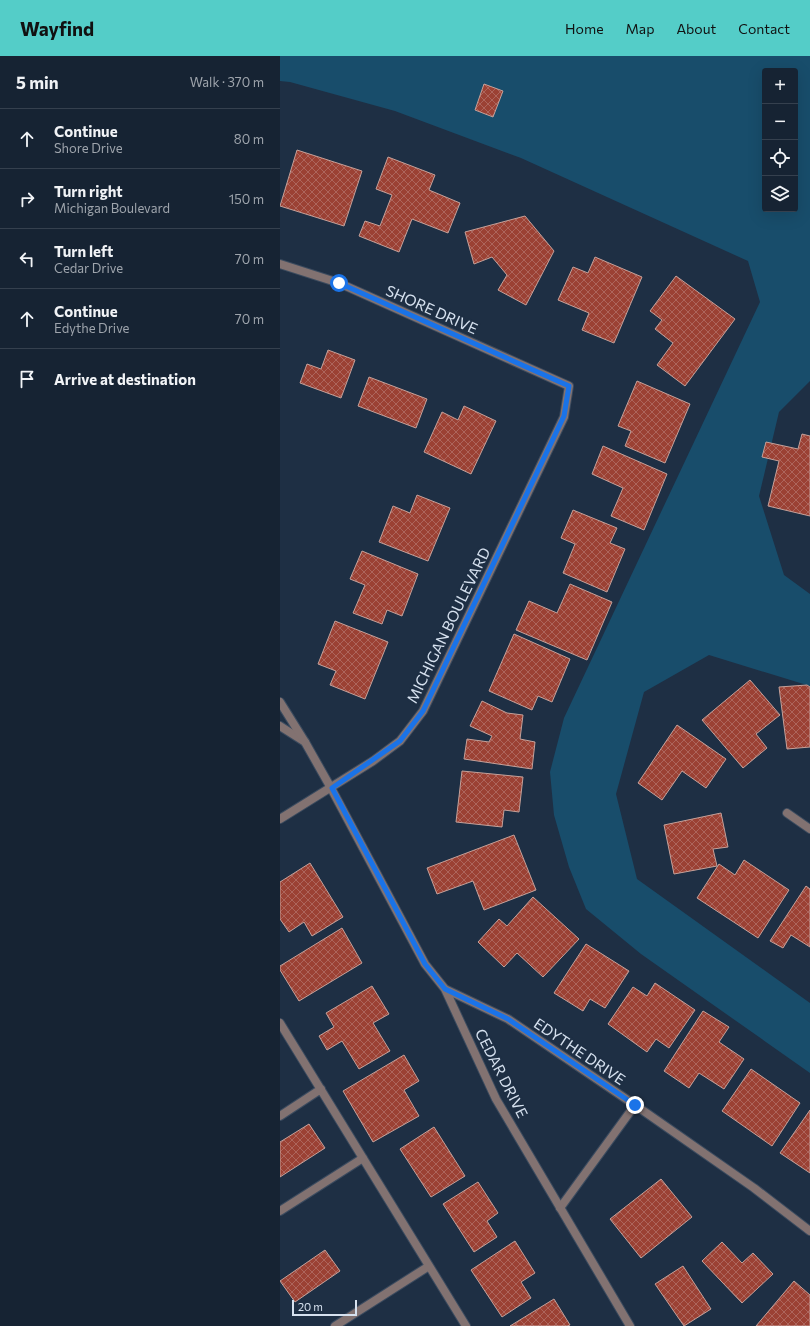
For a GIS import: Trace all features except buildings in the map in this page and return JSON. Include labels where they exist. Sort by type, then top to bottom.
[{"type":"street","name":"SHORE DRIVE","points":[[280,264],[339,283],[569,386]]},
{"type":"street","name":"MICHIGAN BOULEVARD","points":[[280,819],[332,788],[400,741],[423,711],[564,416],[569,386]]},
{"type":"street","points":[[280,702],[305,742]]},
{"type":"street","points":[[280,726],[305,742]]},
{"type":"street","name":"CEDAR DRIVE","points":[[305,742],[332,788],[425,964],[445,989],[496,1099],[630,1326]]},
{"type":"street","points":[[787,813],[810,829]]},
{"type":"street","name":"EDYTHE DRIVE","points":[[445,989],[508,1019],[754,1188],[810,1231]]},
{"type":"street","points":[[280,1023],[466,1326]]},
{"type":"street","points":[[280,1116],[321,1089]]},
{"type":"street","points":[[560,1208],[635,1105]]},
{"type":"street","points":[[280,1211],[363,1158]]},
{"type":"street","points":[[335,1326],[429,1266]]},
{"type":"water","points":[[280,56],[810,56],[810,381],[779,412],[759,496],[784,575],[810,594],[810,686],[709,655],[644,692],[616,794],[637,879],[810,1003],[810,1073],[641,954],[586,909],[569,867],[554,815],[550,772],[564,718],[760,302],[748,261],[521,158],[395,111],[290,82],[280,81]]},
{"type":"route","points":[[339,283],[569,386],[564,416],[423,711],[400,741],[332,788],[425,964],[445,989],[508,1019],[635,1105]]}]
